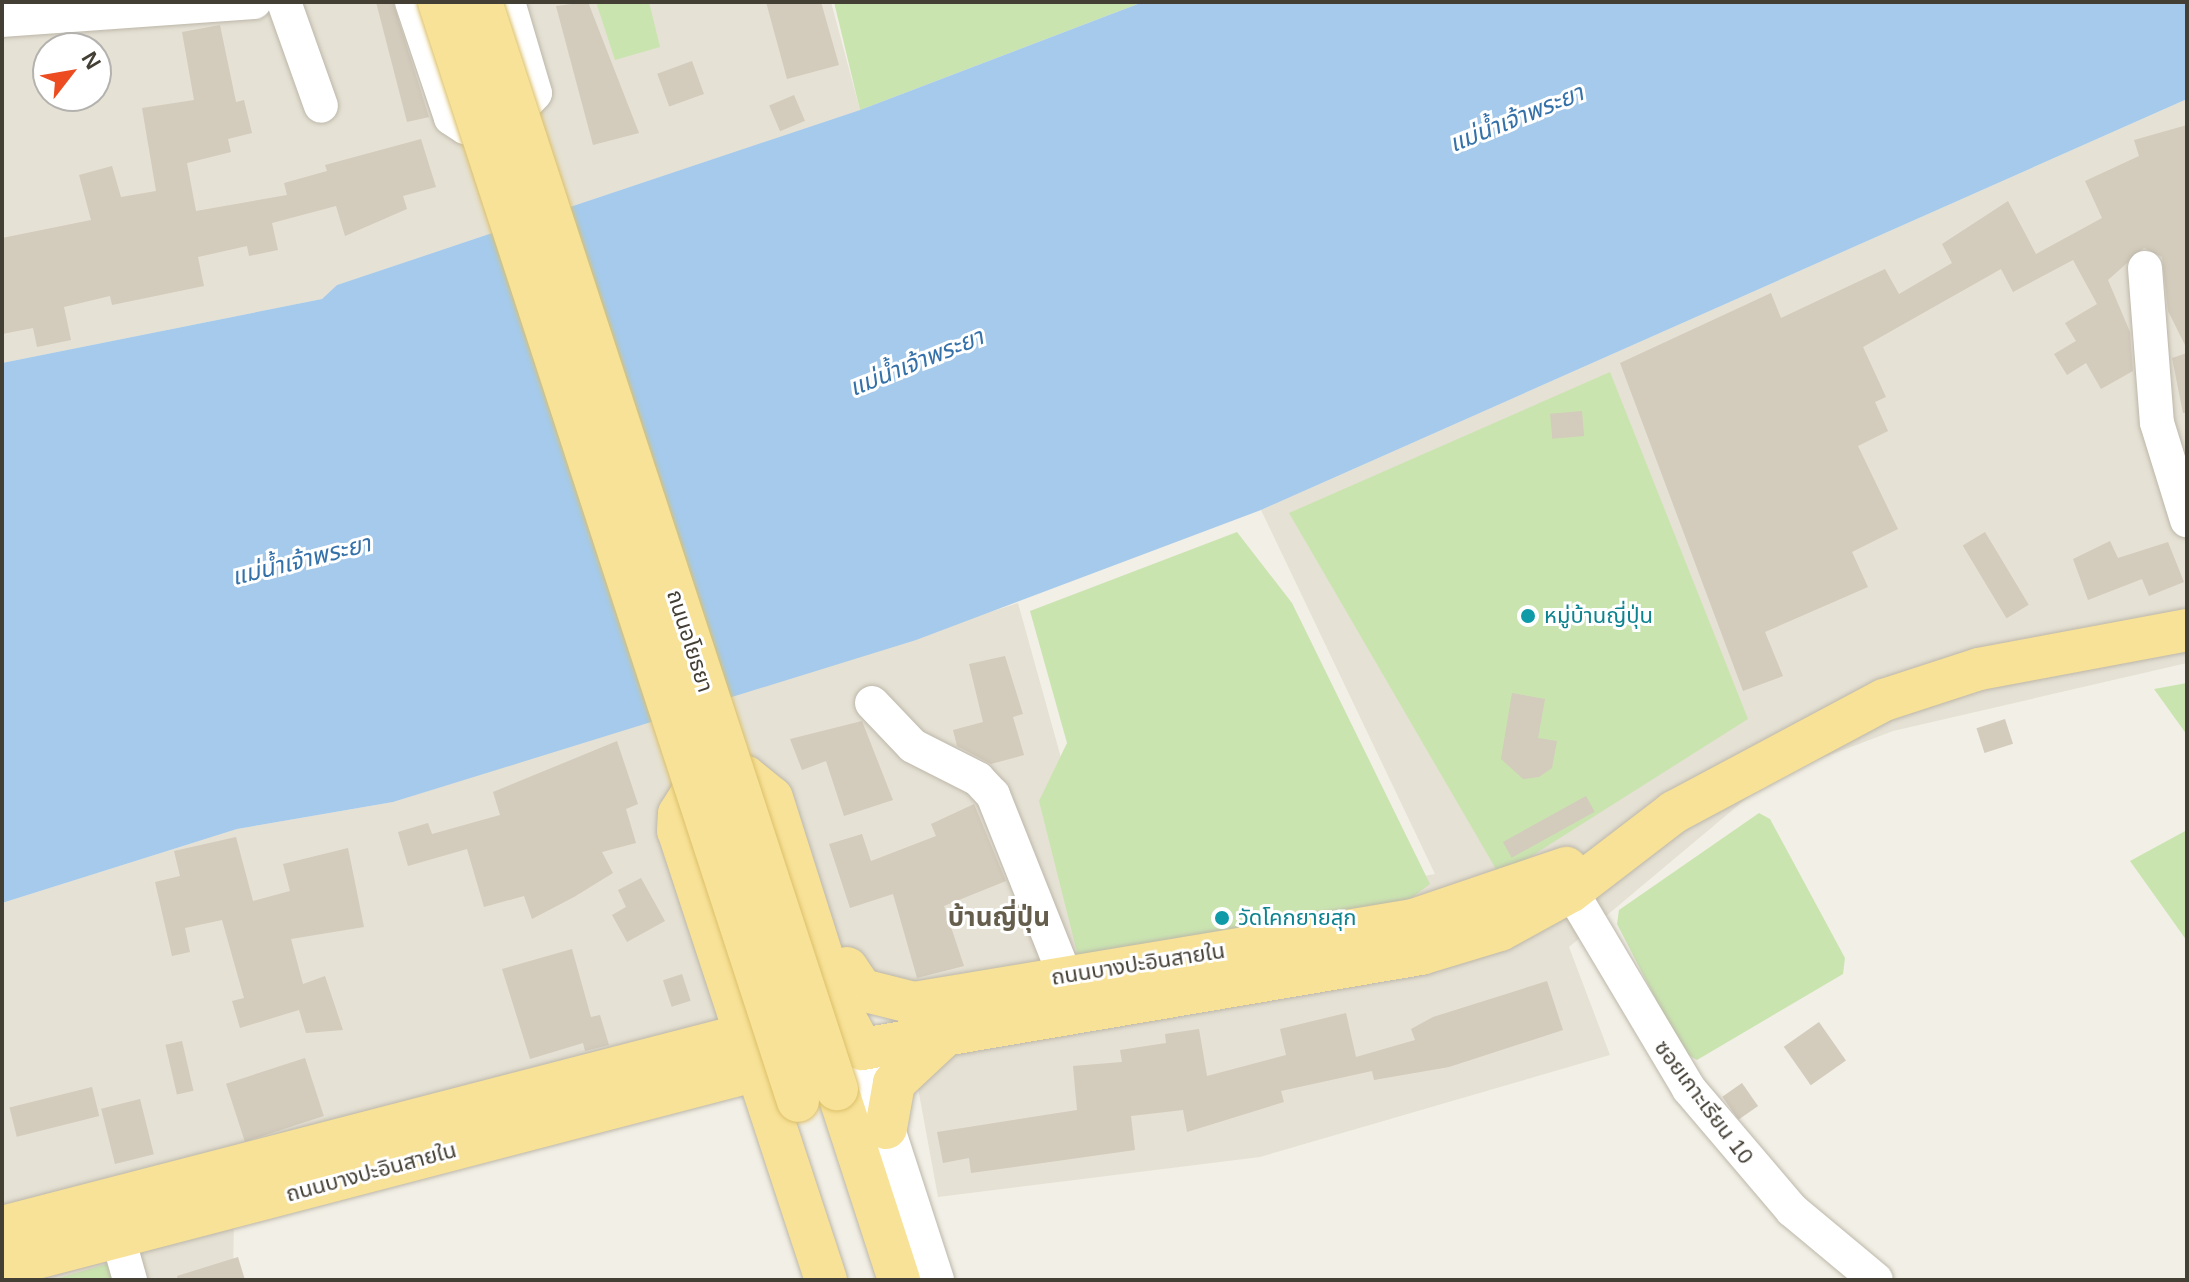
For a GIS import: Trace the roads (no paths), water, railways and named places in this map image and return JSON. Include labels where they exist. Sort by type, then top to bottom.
[{"type":"main road","name":"ถนนอโยธยา","points":[[439,2],[856,1280]]},
{"type":"main road","name":"ถนนอโยธยา","points":[[481,2],[899,1280]]},
{"type":"main road","name":"ถนนบางปะอินสายใน","points":[[862,1049],[941,1039],[1421,954],[1500,930],[1571,891],[1623,845],[1744,772],[1884,700],[1979,669],[2187,630]]},
{"type":"main road","points":[[743,1054],[712,997],[658,833],[668,787],[706,758],[752,758],[789,787],[847,968],[862,1049]]},
{"type":"main road","points":[[826,1280],[743,1054],[678,831],[690,794],[729,774],[772,798],[837,1003],[862,1049]]},
{"type":"main road","name":"ถนนบางปะอินสายใน","points":[[847,968],[862,990],[914,1003],[1413,920],[1623,845]]},
{"type":"main road","points":[[712,997],[675,1072],[718,1098],[761,1134]]},
{"type":"main road","points":[[886,1128],[894,1083],[941,1039]]},
{"type":"main road","name":"ถนนบางปะอินสายใน","points":[[2,1267],[118,1238],[743,1054]]},
{"type":"main road","name":"ถนนบางปะอินสายใน","points":[[2,1227],[675,1072]]},
{"type":"street","points":[[2,20],[254,2]]},
{"type":"street","points":[[284,2],[321,106]]},
{"type":"street","points":[[412,2],[451,118],[465,127],[524,105],[535,93],[508,2]]},
{"type":"street","points":[[2145,268],[2157,423],[2187,520]]},
{"type":"street","points":[[872,703],[913,746],[978,779],[993,795],[1065,976]]},
{"type":"street","name":"ซอยเกาะเรียน 10","points":[[1571,891],[1689,1089],[1792,1210],[1876,1280]]},
{"type":"street","points":[[862,1049],[937,1280]]},
{"type":"street","points":[[743,1054],[761,1134],[808,1280]]},
{"type":"street","points":[[118,1238],[130,1280]]},
{"type":"water","name":"แม่น้ำเจ้าพระยา","points":[[1143,2],[2187,2],[2187,99],[1261,510],[916,640],[393,802],[237,829],[2,903],[2,363],[322,299],[337,285],[860,110]]},
{"type":"place","name":"หมู่บ้านญี่ปุ่น","points":[[1528,616]]},
{"type":"place","name":"วัดโคกยายสุก","points":[[1222,918]]},
{"type":"district","name":"บ้านญี่ปุ่น","points":[[999,918]]}]
